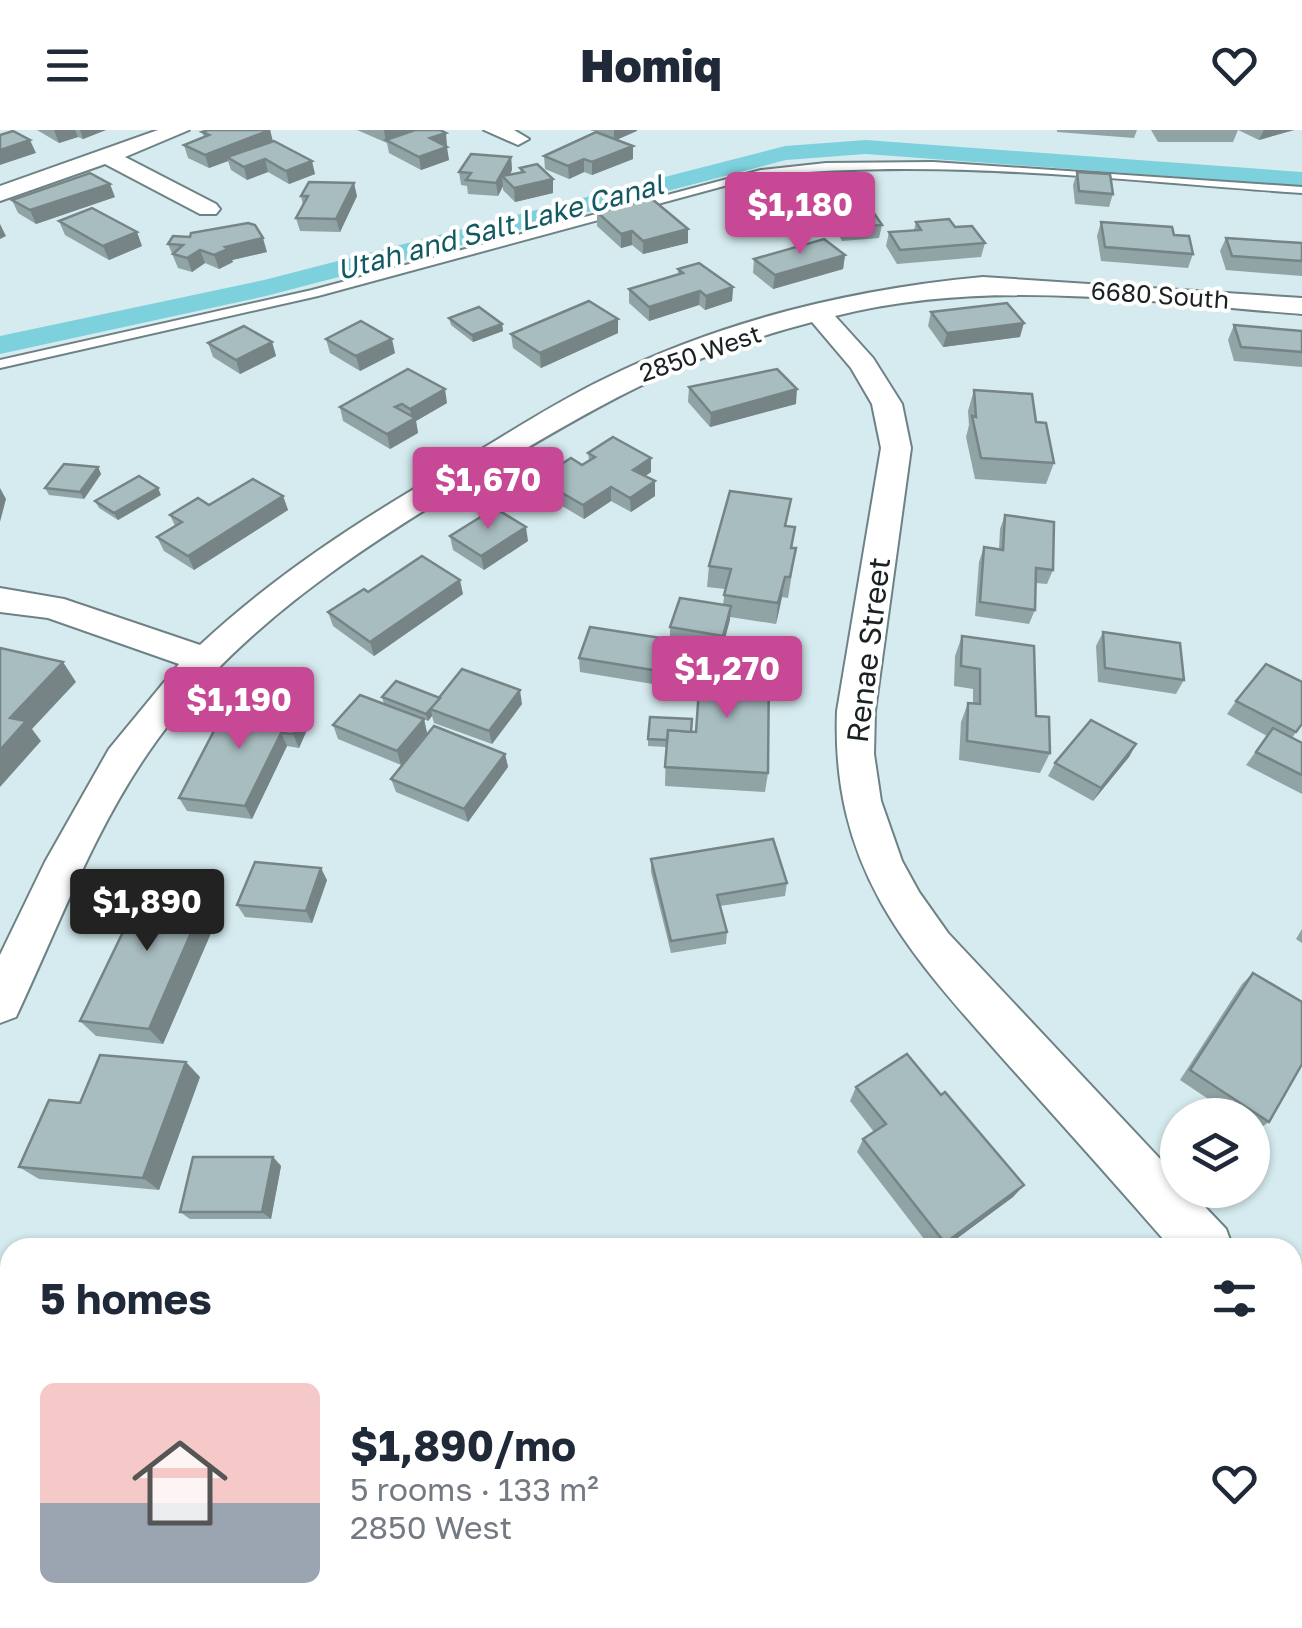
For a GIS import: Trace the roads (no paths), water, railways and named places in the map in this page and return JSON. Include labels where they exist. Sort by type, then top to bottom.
[{"type":"street","points":[[0,194],[178,130]]},
{"type":"street","points":[[495,130],[518,139]]},
{"type":"street","points":[[106,156],[208,209]]},
{"type":"street","name":"6680 South","points":[[1019,285],[1302,306]]},
{"type":"street","name":"2850 West","points":[[0,1002],[90,817],[143,731],[202,658],[256,611],[334,554],[611,386],[694,350],[819,314],[919,291],[1019,285]]},
{"type":"street","name":"Renae Street","points":[[819,314],[863,364],[886,404],[896,448],[856,711],[855,754],[862,801],[882,864],[932,947],[1197,1238]]},
{"type":"street","points":[[0,600],[52,608],[202,658]]},
{"type":"lane","points":[[0,364],[314,293],[760,172],[842,165],[933,165],[1302,190]]},
{"type":"waterway","name":"Utah and Salt Lake Canal","points":[[0,345],[266,288],[785,153],[866,147],[1302,179]]}]
